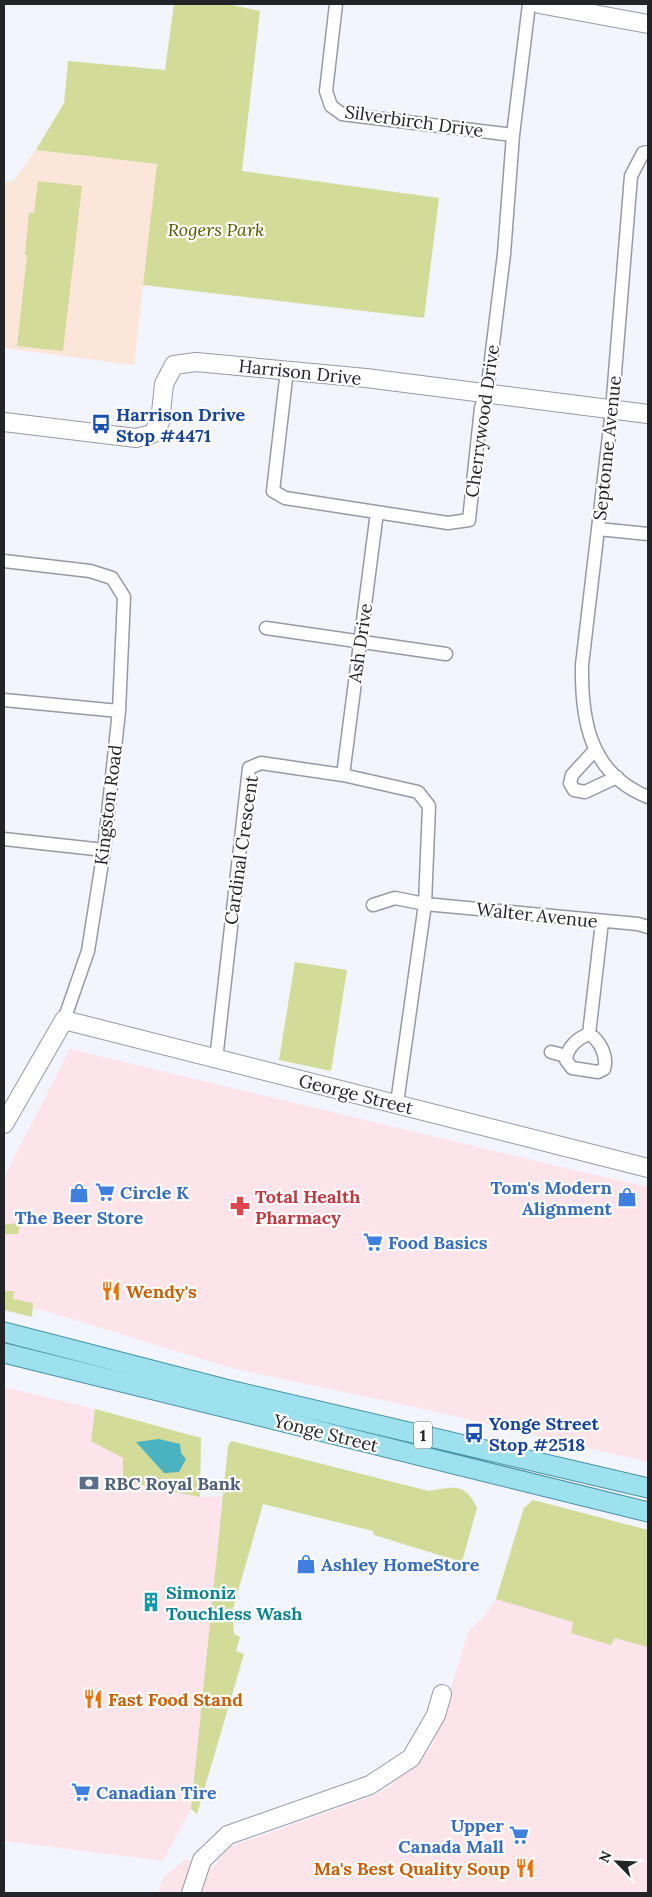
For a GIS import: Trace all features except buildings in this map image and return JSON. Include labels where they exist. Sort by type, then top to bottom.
[{"type":"main road","name":"Yonge Street","points":[[4,1332],[225,1389],[648,1488]]},
{"type":"main road","name":"Yonge Street","points":[[4,1353],[648,1512]]},
{"type":"street","name":"Silverbirch Drive","points":[[336,4],[326,90],[330,106],[342,114],[513,135]]},
{"type":"street","name":"Cherrywood Drive","points":[[287,370],[273,491],[285,498],[448,523],[468,520],[481,408],[488,384],[504,254],[513,135],[529,4]]},
{"type":"street","points":[[539,4],[648,24]]},
{"type":"street","name":"Septonne Avenue","points":[[648,152],[642,153],[631,176],[612,410],[582,665],[581,693],[586,727],[595,750],[617,777],[631,788],[648,797]]},
{"type":"street","name":"Harrison Drive","points":[[4,422],[136,438],[152,434],[160,422],[164,384],[174,365],[196,362],[366,378],[648,414]]},
{"type":"street","name":"Ash Drive","points":[[342,775],[377,512]]},
{"type":"street","points":[[598,529],[648,534]]},
{"type":"street","name":"Kingston Road","points":[[4,561],[90,571],[112,578],[124,597],[120,711],[104,850],[88,951],[64,1020],[4,1124]]},
{"type":"street","points":[[266,628],[446,654]]},
{"type":"street","points":[[4,700],[120,711]]},
{"type":"street","points":[[595,750],[572,775],[570,783],[574,790],[585,792],[617,777]]},
{"type":"street","name":"Cardinal Crescent","points":[[216,1060],[249,768],[261,763],[342,775],[418,792],[429,806],[425,904],[397,1103]]},
{"type":"street","points":[[4,839],[104,850]]},
{"type":"street","name":"Walter Avenue","points":[[373,905],[395,898],[425,904],[638,924],[648,927]]},
{"type":"street","points":[[589,1034],[602,922]]},
{"type":"street","name":"George Street","points":[[64,1020],[648,1168]]},
{"type":"street","points":[[589,1034],[596,1040],[606,1058],[605,1065],[601,1071],[594,1072],[572,1068],[567,1062],[566,1056],[570,1048],[589,1034]]},
{"type":"street","points":[[551,1052],[566,1056]]},
{"type":"street","points":[[191,1893],[202,1860],[228,1835],[370,1785],[411,1758],[436,1715],[442,1694]]},
{"type":"shaded area","points":[[36,150],[157,164],[134,365],[4,348],[4,181],[13,182]]},
{"type":"shaded area","points":[[70,1049],[648,1187],[648,1462],[424,1409],[231,1368],[43,1310],[4,1306],[4,1177]]},
{"type":"shaded area","points":[[4,1387],[95,1409],[91,1440],[200,1497],[223,1496],[191,1809],[163,1861],[4,1841]]},
{"type":"shaded area","points":[[533,1500],[648,1530],[648,1893],[158,1893],[163,1878],[185,1859],[213,1868],[221,1856],[232,1846],[373,1796],[389,1787],[432,1747],[469,1630],[482,1619],[496,1599],[524,1508]]},
{"type":"green space","name":"Rogers Park","points":[[174,4],[228,4],[260,11],[242,171],[439,198],[424,318],[143,285],[157,164],[36,150],[64,103],[68,61],[165,70]]},
{"type":"green space","points":[[38,181],[82,186],[63,351],[17,346],[27,255],[25,254],[29,213],[34,213]]},
{"type":"green space","points":[[295,962],[347,970],[331,1071],[279,1060]]},
{"type":"green space","points":[[21,1222],[18,1234],[5,1234],[4,1242],[4,1225]]},
{"type":"green space","points":[[4,1291],[14,1291],[13,1299],[33,1303],[32,1317],[4,1310]]},
{"type":"green space","points":[[95,1409],[201,1438],[200,1497],[123,1481],[123,1458],[91,1441]]},
{"type":"green space","points":[[231,1441],[429,1491],[458,1488],[468,1494],[477,1508],[462,1562],[374,1535],[373,1531],[263,1504],[232,1612],[234,1634],[240,1637],[236,1651],[244,1654],[197,1814],[191,1809],[228,1446]]},
{"type":"green space","points":[[533,1500],[648,1530],[648,1647],[615,1638],[611,1645],[571,1633],[573,1622],[496,1599],[524,1508]]},
{"type":"water","points":[[159,1439],[180,1444],[181,1453],[186,1459],[179,1472],[164,1473],[136,1442]]},
{"type":"place","name":"Harrison Drive Stop #4471","points":[[101,424]]},
{"type":"place","name":"Circle K","points":[[105,1192]]},
{"type":"place","name":"The Beer Store","points":[[79,1193]]},
{"type":"place","name":"Tom's Modern Alignment","points":[[627,1197]]},
{"type":"place","name":"Total Health Pharmacy","points":[[240,1206]]},
{"type":"place","name":"Food Basics","points":[[373,1242]]},
{"type":"place","name":"Wendy's","points":[[111,1291]]},
{"type":"place","name":"Yonge Street Stop #2518","points":[[474,1433]]},
{"type":"place","name":"RBC Royal Bank","points":[[89,1483]]},
{"type":"place","name":"Ashley HomeStore","points":[[306,1564]]},
{"type":"place","name":"Simoniz Touchless Wash","points":[[151,1602]]},
{"type":"place","name":"Fast Food Stand","points":[[93,1699]]},
{"type":"place","name":"Canadian Tire","points":[[81,1792]]},
{"type":"place","name":"Upper Canada Mall","points":[[519,1835]]},
{"type":"place","name":"Ma's Best Quality Soup","points":[[525,1868]]}]
